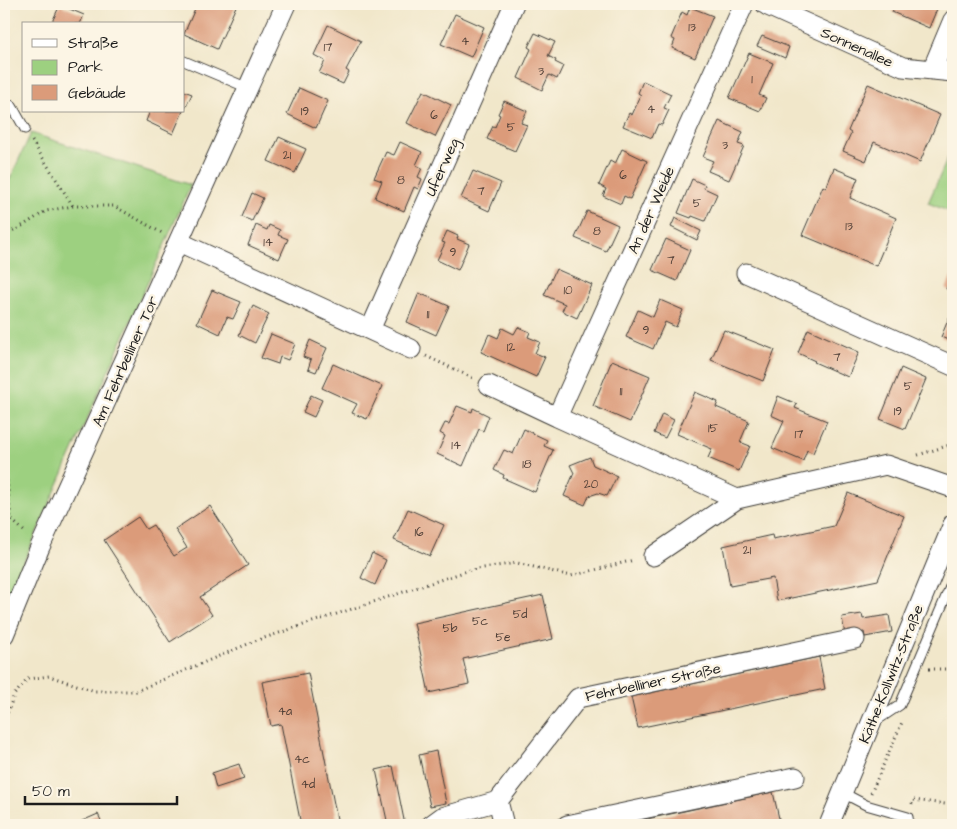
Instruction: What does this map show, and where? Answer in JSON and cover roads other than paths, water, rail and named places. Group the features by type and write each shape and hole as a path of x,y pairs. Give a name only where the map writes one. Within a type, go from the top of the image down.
{"street":[{"name":"Am Fehrbelliner Tor","path":"4,635 40,547 286,4"},
{"name":"Uferweg","path":"370,330 514,4"},
{"name":"An der Weide","path":"557,417 744,4"},
{"name":"Sonnenallee","path":"765,4 902,67 953,72"},
{"path":"932,70 953,20"},
{"path":"179,242 411,349"},
{"path":"746,273 953,366"},
{"path":"489,385 737,499"},
{"path":"653,556 737,499 886,465 953,488"},
{"name":"Käthe-Kollwitz-Straße","path":"829,825 953,524"},
{"name":"Fehrbelliner Straße","path":"498,801 578,698 855,639"},
{"path":"567,825 795,777"},
{"path":"431,825 442,817 498,801 504,825"}],"lane":[{"path":"185,61 248,88"},
{"path":"4,101 12,106 25,130"},
{"path":"870,725 900,705 953,580"},
{"path":"843,793 866,805 909,821"}]}
